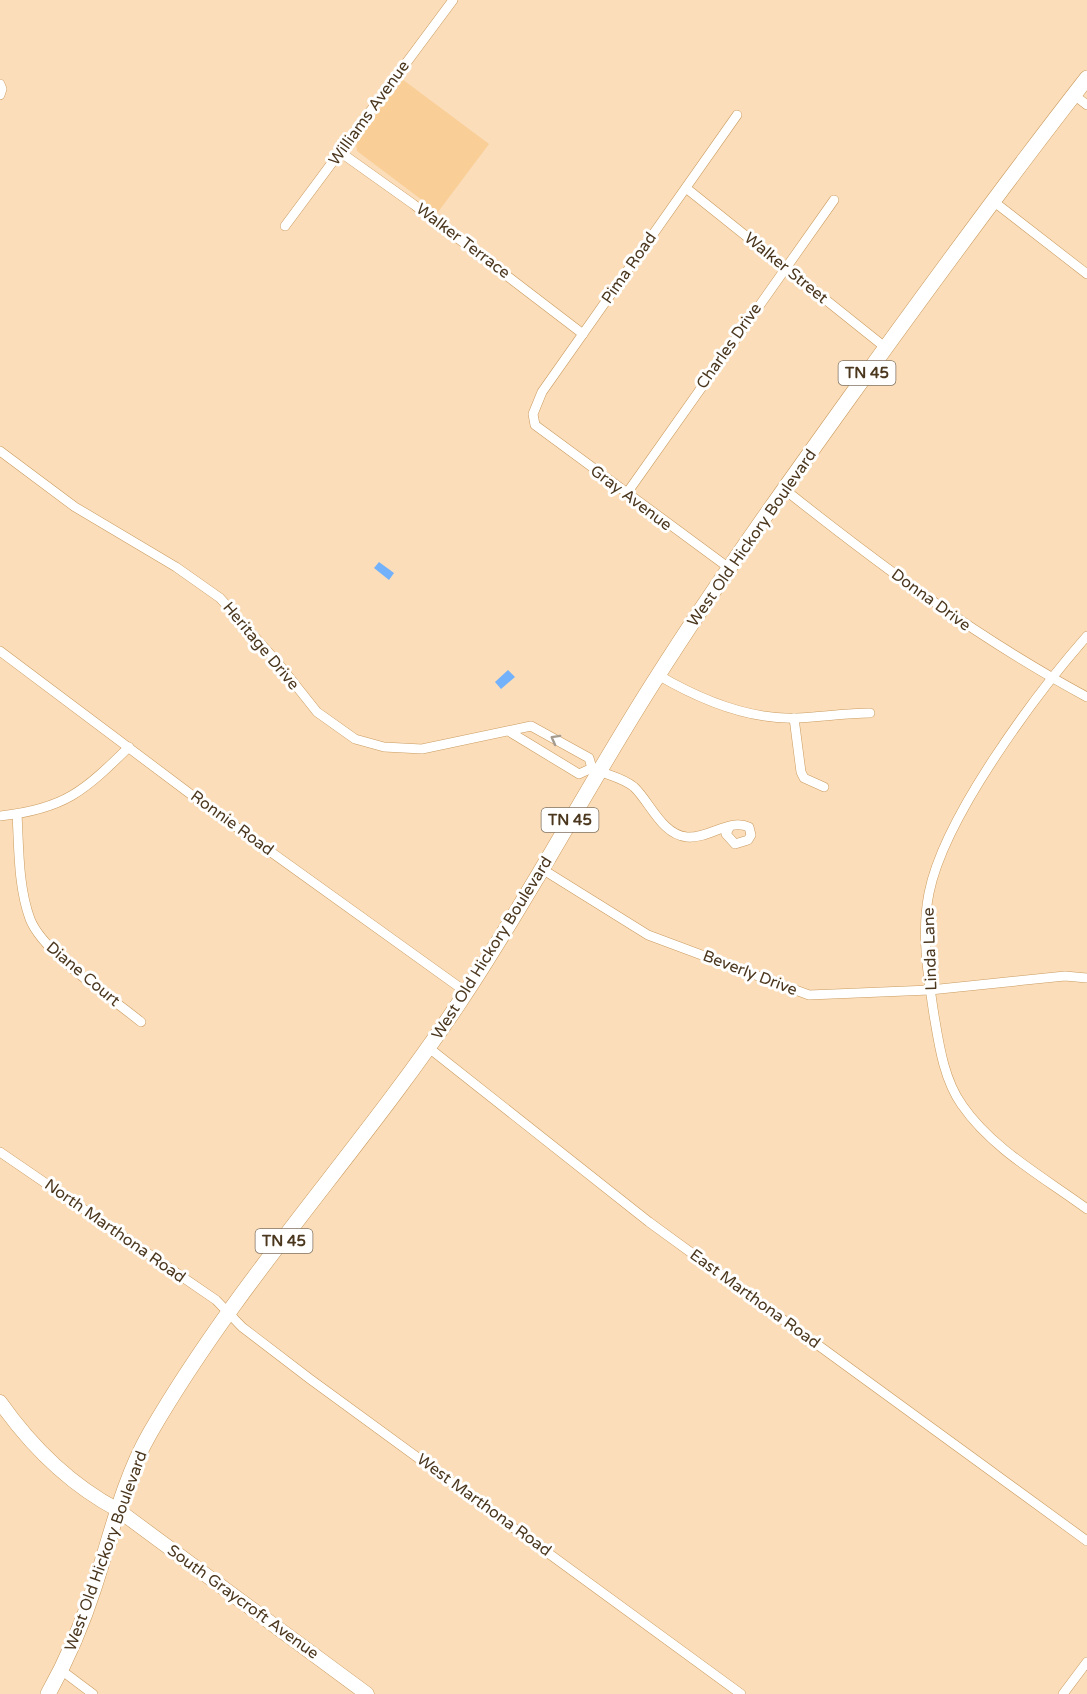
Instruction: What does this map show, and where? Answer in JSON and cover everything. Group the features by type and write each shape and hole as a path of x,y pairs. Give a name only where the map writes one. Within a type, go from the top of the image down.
{"main road":[{"name":"West Old Hickory Boulevard","path":"48,1694 86,1613 118,1510 147,1439 182,1381 229,1313 429,1048 542,869 595,769 729,568 993,201 1087,78"},
{"name":"South Graycroft Avenue","path":"0,1402 36,1446 70,1478 97,1499 118,1510 367,1694"}],"street":[{"name":"Williams Avenue","path":"285,226 453,0"},
{"path":"0,84 2,89 0,95"},
{"path":"1074,94 1087,105"},
{"name":"Pima Road","path":"535,425 533,414 536,403 736,115"},
{"name":"Walker Terrace","path":"340,152 413,204 583,334"},
{"name":"Walker Street","path":"686,188 886,348"},
{"name":"Charles Drive","path":"627,493 785,266 834,200"},
{"path":"993,201 1087,274"},
{"name":"Gray Avenue","path":"535,425 729,568"},
{"name":"Heritage Drive","path":"0,451 75,507 186,573 220,598 278,663 305,699 331,724 346,734 370,744 410,750 435,747 531,726 589,758 595,769"},
{"name":"Donna Drive","path":"784,489 963,624 1087,698"},
{"name":"Linda Lane","path":"1087,636 1052,679 997,756 944,852 931,887 927,911 930,990 945,1067 963,1107 989,1136 1087,1209"},
{"name":"Ronnie Road","path":"0,651 466,992"},
{"path":"658,675 689,693 732,710 795,718 870,713"},
{"path":"795,718 801,772 804,778 824,787"},
{"name":"Heritage Drive","path":"510,732 579,774 595,769 622,779 634,787 673,831 687,837 716,832 730,825"},
{"path":"0,816 64,802 85,789 129,747"},
{"name":"Diane Court","path":"17,814 22,888 30,919 39,936 56,954 141,1022"},
{"name":"Beverly Drive","path":"542,869 648,935 809,995 930,990 1065,976 1087,978"},
{"name":"East Marthona Road","path":"429,1048 649,1222 1087,1541"},
{"name":"North Marthona Road","path":"0,1152 216,1300 229,1313"},
{"name":"West Marthona Road","path":"229,1313 242,1327 310,1379 741,1694"},
{"path":"1063,1694 1087,1662"},
{"path":"61,1670 93,1694"}],"shaded area":[{"path":"402,79 489,144 438,212 357,151 356,142"}],"water":[{"path":"379,562 394,573 389,580 374,568"},
{"path":"508,670 515,677 501,689 495,682"}]}
